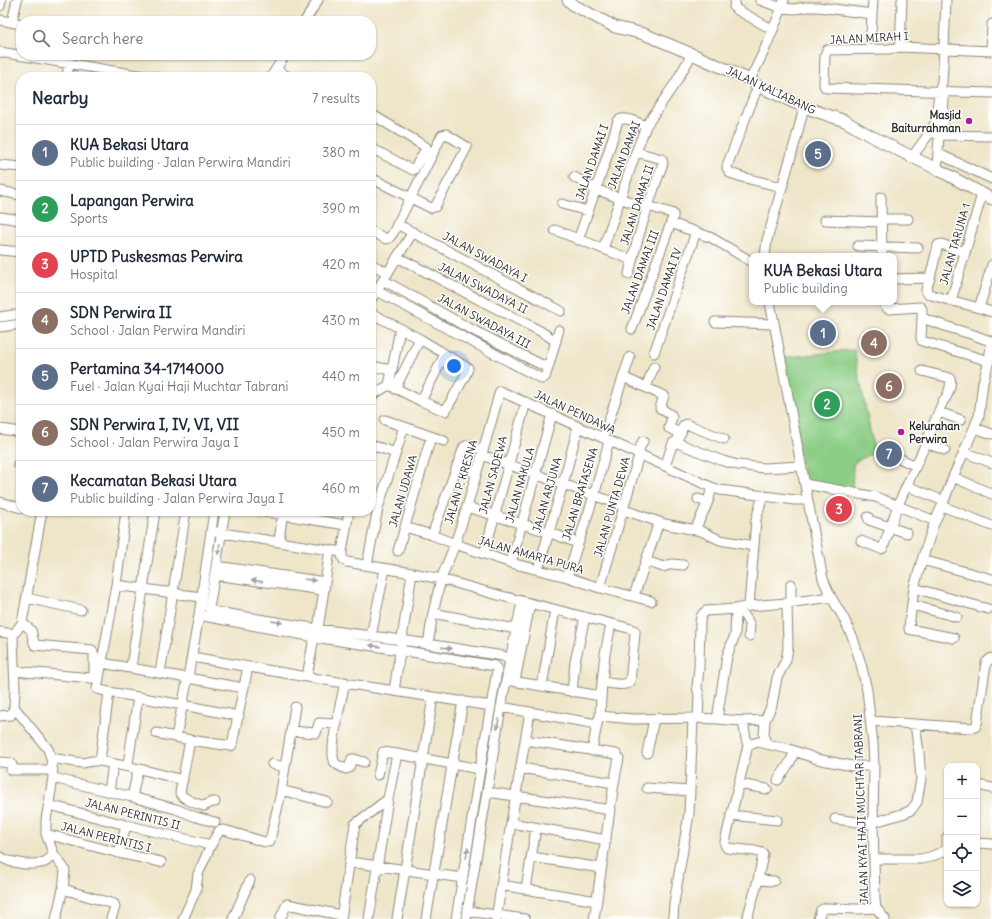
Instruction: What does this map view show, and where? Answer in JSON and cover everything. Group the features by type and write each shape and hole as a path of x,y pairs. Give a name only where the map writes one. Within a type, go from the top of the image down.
{"main road":[{"name":"JALAN KALIABANG","path":"568,0 575,6 615,27 644,34 692,54 804,107 845,121 987,196"}],"street":[{"path":"0,6 1,0"},
{"path":"17,0 17,16"},
{"path":"308,16 318,0"},
{"path":"735,0 734,7 736,9 772,30"},
{"path":"760,0 783,4 795,9 818,7 872,14"},
{"path":"871,34 873,0"},
{"path":"900,47 902,0"},
{"path":"937,169 938,154 935,133 942,91 946,0"},
{"path":"782,186 745,178 730,173 727,168 764,52 783,4"},
{"path":"0,20 16,23"},
{"path":"992,24 992,51"},
{"name":"JALAN MIRAH I","path":"942,91 827,88 824,84 825,55 827,50 889,49 900,47 992,51"},
{"path":"0,52 16,54"},
{"name":"JALAN DAMAI","path":"603,250 646,126 676,82 692,54"},
{"path":"64,60 69,63 116,72"},
{"path":"274,72 282,60"},
{"path":"68,72 69,63"},
{"path":"942,91 992,93"},
{"path":"766,253 767,240 804,107"},
{"path":"376,117 426,147 412,170 376,151"},
{"name":"JALAN DAMAI I","path":"578,240 619,120 628,119 646,126"},
{"path":"912,157 935,133 992,136"},
{"path":"376,181 410,198 431,208 435,207 466,149 466,146 446,134 442,135 410,198 397,224 388,239 376,234"},
{"name":"JALAN DAMAI II","path":"629,274 647,207 663,163 662,159 636,152"},
{"path":"938,154 992,180"},
{"path":"0,164 16,166"},
{"path":"979,173 992,173"},
{"path":"574,177 595,189 620,199 647,207"},
{"path":"0,192 16,194"},
{"name":"JALAN TARUNA 1","path":"952,302 965,252 987,196"},
{"path":"881,197 882,253"},
{"path":"562,204 588,211"},
{"name":"JALAN DAMAI III","path":"632,329 673,214 647,207"},
{"path":"0,217 16,219"},
{"path":"825,220 882,220 908,218"},
{"name":"JALAN DAMAI III","path":"671,223 709,237 749,260"},
{"name":"JALAN SWADAYA I","path":"397,224 561,311"},
{"path":"555,230 603,250 632,260"},
{"path":"380,286 412,232"},
{"name":"JALAN DAMAI IV","path":"654,353 696,232"},
{"path":"965,252 939,244 926,292 952,302 992,312"},
{"path":"858,246 918,248"},
{"path":"0,250 16,252"},
{"name":"JALAN SWADAYA II","path":"397,257 540,331 556,341"},
{"path":"979,308 992,265"},
{"path":"376,276 380,286"},
{"path":"897,279 930,278"},
{"path":"376,284 380,286"},
{"name":"JALAN SWADAYA III","path":"380,286 465,326 548,368 559,330"},
{"name":"JALAN KYAI HAJI MUCHTAR TABRANI","path":"771,305 823,579 853,638 867,690 874,766 873,822 875,900 876,908 885,919"},
{"path":"885,305 889,309 922,309 922,341 989,362"},
{"path":"0,317 16,315"},
{"path":"376,317 420,339 468,368 468,371 446,411 392,387"},
{"path":"922,318 990,341 991,345 989,362 983,382 980,410 975,428 935,521 922,560 914,588 909,627 909,629 954,638"},
{"path":"715,322 774,324"},
{"path":"0,327 16,325"},
{"path":"392,387 392,370 400,328"},
{"path":"376,394 392,387 420,339"},
{"path":"421,401 445,354"},
{"name":"JALAN BRATASENA","path":"567,578 594,496 606,440 630,357"},
{"path":"376,367 392,370"},
{"path":"646,387 654,367"},
{"path":"861,541 882,549 898,505 926,444 943,401 946,399 951,380 922,371"},
{"path":"623,377 664,396 660,408 672,417 669,428 681,433"},
{"name":"JALAN PENDAWA","path":"500,391 720,490 795,500 808,500"},
{"name":"JALAN P. KRESNA","path":"428,644 433,613 442,579 455,544 500,391"},
{"name":"JALAN SADEWA","path":"484,554 526,402"},
{"path":"939,412 961,420"},
{"name":"JALAN NAKULA","path":"510,563 552,414"},
{"path":"385,420 444,441"},
{"path":"665,466 673,443 676,443 684,425 686,424 724,439"},
{"path":"376,505 396,453 404,427"},
{"name":"JALAN ARJUNA","path":"538,570 578,427"},
{"path":"975,428 992,434"},
{"path":"0,429 16,431"},
{"name":"JALAN UDAWA","path":"398,551 431,437"},
{"name":"JALAN PUNTA DEWA","path":"600,588 643,441"},
{"path":"676,443 738,465 764,468 801,466"},
{"path":"926,444 945,450"},
{"path":"432,535 457,465 464,447 466,446 509,465 563,484 659,522 701,531 720,540 754,546"},
{"path":"376,447 396,453"},
{"path":"964,452 992,463"},
{"path":"901,459 916,466"},
{"path":"457,465 476,473"},
{"path":"953,477 992,494"},
{"path":"805,484 876,497 935,521"},
{"path":"907,486 992,526"},
{"path":"695,530 712,487"},
{"path":"717,719 727,656 735,635 742,607 754,546 756,520 762,495"},
{"path":"698,499 707,502"},
{"path":"0,502 16,504"},
{"path":"466,507 522,523 578,543"},
{"path":"0,716 10,715 14,707 14,634 22,623 41,516"},
{"path":"125,516 116,585 97,689 239,716"},
{"path":"131,668 154,516"},
{"path":"160,673 185,516"},
{"path":"176,737 192,657 213,516"},
{"path":"224,516 209,609 211,611 400,650 495,666 497,668 498,671 456,919"},
{"path":"279,541 283,516"},
{"path":"299,516 346,525"},
{"path":"348,516 342,552 342,557 347,562 442,579 526,603 632,629 635,631 635,634 630,682 623,685 602,682"},
{"path":"368,565 374,516"},
{"path":"868,517 869,520 907,533"},
{"path":"634,596 659,522"},
{"name":"JALAN AMARTA PURA","path":"406,527 510,563 651,601"},
{"path":"211,531 342,552"},
{"path":"307,677 330,550"},
{"path":"922,560 992,579"},
{"path":"646,561 663,567 672,564 683,565"},
{"path":"216,566 324,586"},
{"path":"371,636 386,569"},
{"path":"394,691 412,573"},
{"path":"215,575 324,586"},
{"path":"766,743 764,736 765,720 772,705 777,678 786,660 788,648 789,603 792,584"},
{"path":"116,585 201,598"},
{"path":"914,588 988,609"},
{"path":"673,919 674,903 688,814 695,718 699,695 697,687 700,622 702,615 706,611 789,603 831,597"},
{"path":"27,598 80,610"},
{"path":"525,919 466,915 506,680 516,629 526,603"},
{"path":"515,681 526,603"},
{"path":"912,605 957,616"},
{"path":"742,607 750,624 749,636"},
{"path":"542,686 555,610"},
{"path":"433,613 516,629"},
{"path":"199,615 316,633 371,636 402,640 503,656 510,660"},
{"path":"572,692 575,662 585,617"},
{"path":"15,671 91,678 94,676 94,654 92,650 35,645 31,630 22,623"},
{"path":"592,751 599,720 605,654 611,624"},
{"path":"0,632 14,634"},
{"path":"192,657 491,706"},
{"path":"871,721 971,728 975,727 986,663 992,658"},
{"path":"102,662 244,688"},
{"path":"156,733 231,746 239,716 248,667"},
{"path":"506,680 601,696"},
{"path":"345,682 334,745 334,762 348,769 352,759 364,762"},
{"path":"100,761 109,692"},
{"path":"125,766 128,764 138,697"},
{"path":"397,919 433,697"},
{"path":"426,919 463,701"},
{"path":"14,707 48,749 51,758 53,774 46,834 54,855 65,871 63,889 56,919"},
{"path":"501,707 599,720 695,718 742,721 765,720"},
{"path":"183,919 196,890 198,874 219,831 224,830 269,842 281,790 295,708"},
{"path":"496,917 530,712"},
{"path":"647,753 654,719"},
{"path":"742,721 748,745 725,845 727,848 762,853 763,857 758,880 747,919"},
{"path":"291,731 316,733 319,723 337,724"},
{"path":"835,819 873,822 878,821 905,813 917,802 921,779 916,724"},
{"path":"190,740 180,793 182,796 204,806 214,802"},
{"path":"525,740 616,754 619,758 594,919"},
{"path":"748,745 758,742 766,743 795,751 816,759 852,766 874,766"},
{"path":"778,780 790,762 795,751"},
{"path":"378,775 383,752 452,765 480,773 489,778"},
{"path":"369,919 388,799 397,754"},
{"path":"51,758 82,763 100,761 183,780"},
{"path":"0,762 11,763 11,770 53,774 109,792 176,808 196,817 215,822"},
{"path":"109,792 113,764"},
{"path":"272,764 285,767"},
{"path":"520,768 614,783"},
{"path":"132,797 137,771 139,769"},
{"path":"739,784 767,789"},
{"path":"982,786 992,788"},
{"path":"647,788 690,791"},
{"path":"281,790 327,802"},
{"path":"487,792 611,810"},
{"path":"280,919 287,904 341,917 355,824 388,799"},
{"name":"JALAN PERINTIS II","path":"49,804 126,825 211,845"},
{"path":"731,815 777,820"},
{"path":"511,823 606,840"},
{"path":"119,853 126,825"},
{"path":"526,889 536,828"},
{"name":"JALAN PERINTIS I","path":"46,834 161,862"},
{"path":"980,844 992,844"},
{"path":"874,859 921,859 944,851"},
{"path":"0,857 24,864 36,864 45,862 54,855"},
{"path":"532,857 602,868"},
{"path":"350,862 463,878"},
{"path":"232,919 250,880"},
{"path":"758,880 774,881"},
{"path":"501,885 597,901"},
{"path":"63,889 113,903 115,905 111,919"},
{"path":"818,919 821,910 826,908 876,908"}],"green space":[{"path":"854,350 874,451 872,454 856,461 853,465 852,493 805,484 781,358"}],"place":[{"name":"Masjid Baiturrahman","path":"969,121"},
{"name":"Pertamina 34-1714000","path":"818,154"},
{"name":"KUA Bekasi Utara","path":"823,333"},
{"name":"SDN Perwira II","path":"874,343"},
{"name":"SDN Perwira I, IV, VI, VII","path":"889,386"},
{"name":"Lapangan Perwira","path":"827,404"},
{"name":"Kelurahan Perwira","path":"901,432"},
{"name":"Kecamatan Bekasi Utara","path":"889,454"},
{"name":"UPTD Puskesmas Perwira","path":"839,509"}]}
